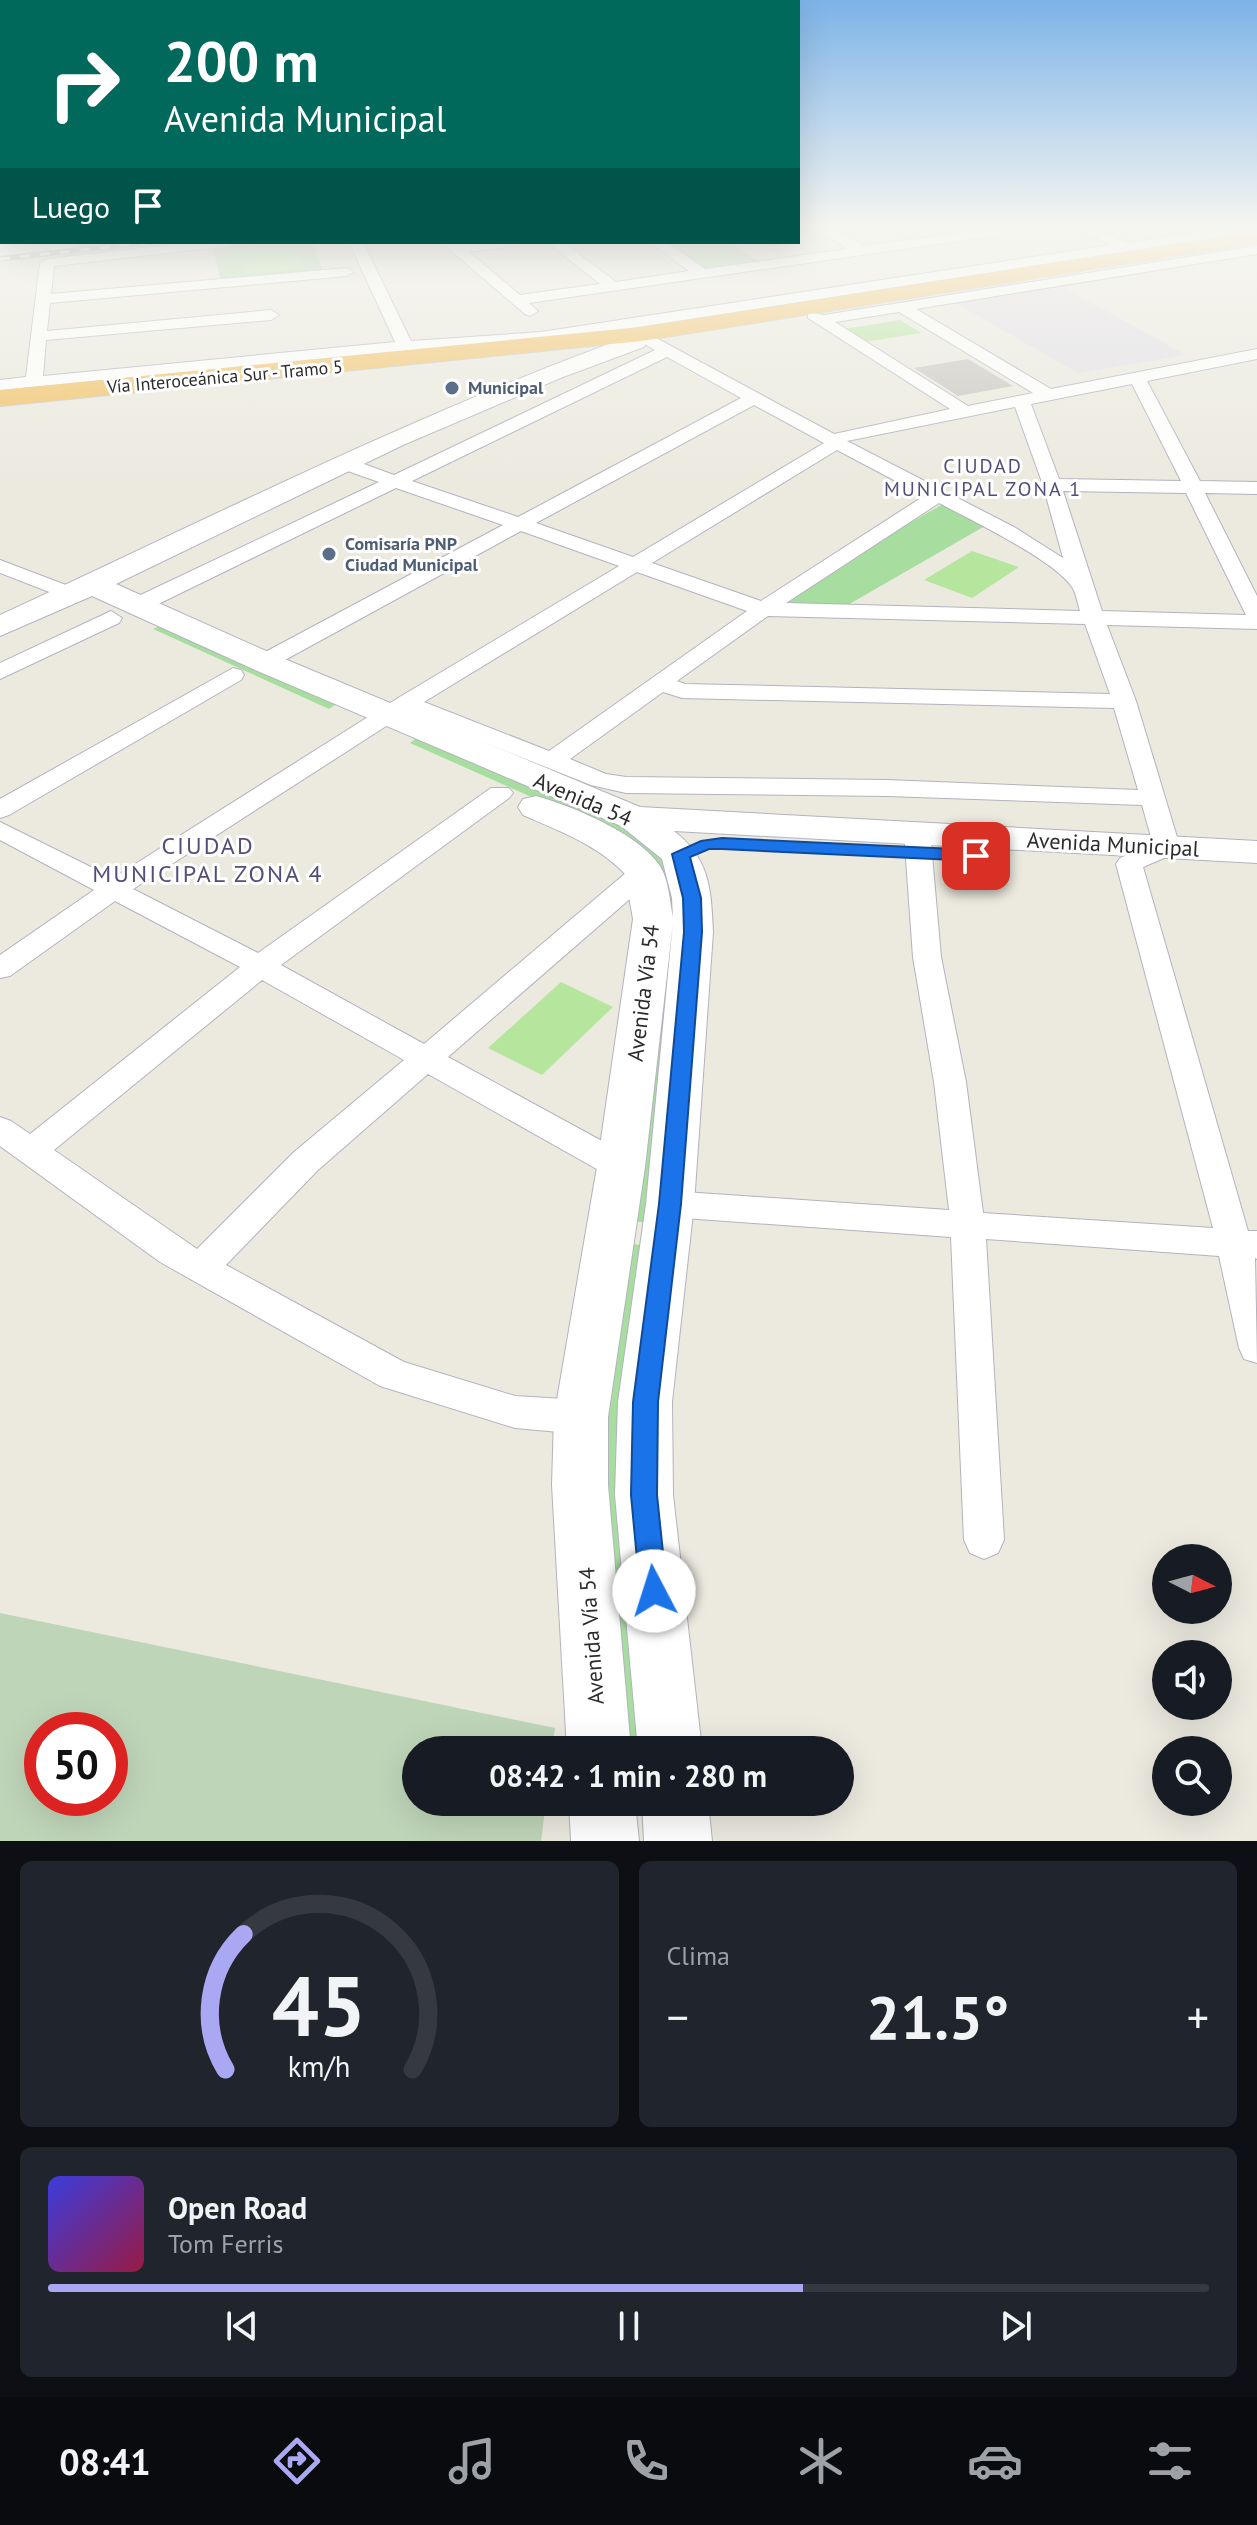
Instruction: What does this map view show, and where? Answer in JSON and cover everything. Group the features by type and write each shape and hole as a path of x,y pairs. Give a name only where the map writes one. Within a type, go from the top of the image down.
{"highway":[{"name":"Vía Interoceánica Sur - Tramo 5","path":"0,398 274,324 561,338 830,311"}],"main road":[{"path":"0,627 104,600 346,464 510,388 636,342 633,329"},
{"path":"104,600 249,669 385,716 500,793 662,863 692,898 693,932 670,1204 645,1402 644,1495 669,1736"},
{"name":"Avenida 54","path":"385,716 634,818 662,863"},
{"name":"Avenida Municipal","path":"634,818 1129,864 1257,872"},
{"name":"Avenida Municipal","path":"662,863 707,844 722,843 918,842 1257,852"},
{"name":"Avenida Vía 54","path":"598,1736 580,1485 581,1417 621,1167 662,863"},
{"path":"603,1816 605,1841"},
{"path":"676,1816 678,1841"}],"street":[{"path":"34,381 42,311"},
{"path":"245,311 274,324"},
{"path":"0,385 34,381 274,324 292,311"},
{"path":"388,311 405,346"},
{"path":"530,311 561,338"},
{"path":"633,329 729,311"},
{"path":"812,314 846,311"},
{"path":"908,311 1047,394"},
{"path":"812,314 965,411"},
{"path":"39,336 274,324 405,346 561,338"},
{"path":"633,329 666,351 1035,548 1081,584"},
{"path":"0,672 104,600 395,480 666,351"},
{"path":"0,969 115,889 385,716 640,564 837,443 841,436 1047,394 1255,358"},
{"path":"346,464 763,609 1257,619 1137,378"},
{"path":"0,810 249,669 755,397"},
{"path":"1021,399 1052,485 1081,584 1124,701 1167,847 1129,864 1194,1084 1246,1244 1257,1348"},
{"path":"1052,485 1257,488"},
{"path":"553,760 763,609 937,496"},
{"path":"0,566 104,600"},
{"path":"661,683 682,691 1124,701"},
{"path":"385,716 553,760 600,780 626,785 887,788 1152,798"},
{"path":"31,1151 260,966 500,793"},
{"path":"0,830 260,966 621,1167"},
{"path":"918,842 927,957 950,1082 968,1227 984,1540"},
{"path":"202,1267 306,1161 662,863"},
{"path":"0,1129 172,1252 393,1375 515,1412 581,1417"},
{"path":"670,1204 1246,1244"}],"shaded area":[{"path":"969,311 1106,311 1186,355 1078,373"}],"green space":[{"path":"900,320 921,333 865,342 844,329"},
{"path":"943,504 985,526 846,606 795,606 789,601 887,536"},
{"path":"972,551 1019,567 972,598 924,580"},
{"path":"164,624 339,702 329,709 153,629"},
{"path":"418,737 626,827 667,862 680,897 652,1223 630,1221 665,932 617,835 410,743"},
{"path":"561,982 613,1007 542,1075 488,1048"},
{"path":"624,1243 649,1246 650,1736 622,1736 598,1486"},
{"path":"0,1613 555,1728 554,1736 402,1736 402,1816 544,1816 541,1841 0,1841"}],"building":[{"path":"968,359 1013,386 958,396 914,368"}],"place":[{"name":"Municipal","path":"452,388"},
{"name":"Comisaría PNP Ciudad Municipal","path":"329,554"}],"district":[{"name":"CIUDAD MUNICIPAL ZONA 1","path":"983,478"},
{"name":"CIUDAD MUNICIPAL ZONA 4","path":"208,860"}],"route":[{"path":"654,1591 644,1495 645,1402 670,1204 693,932 692,898 680,854 707,844 722,843 976,856"}]}
